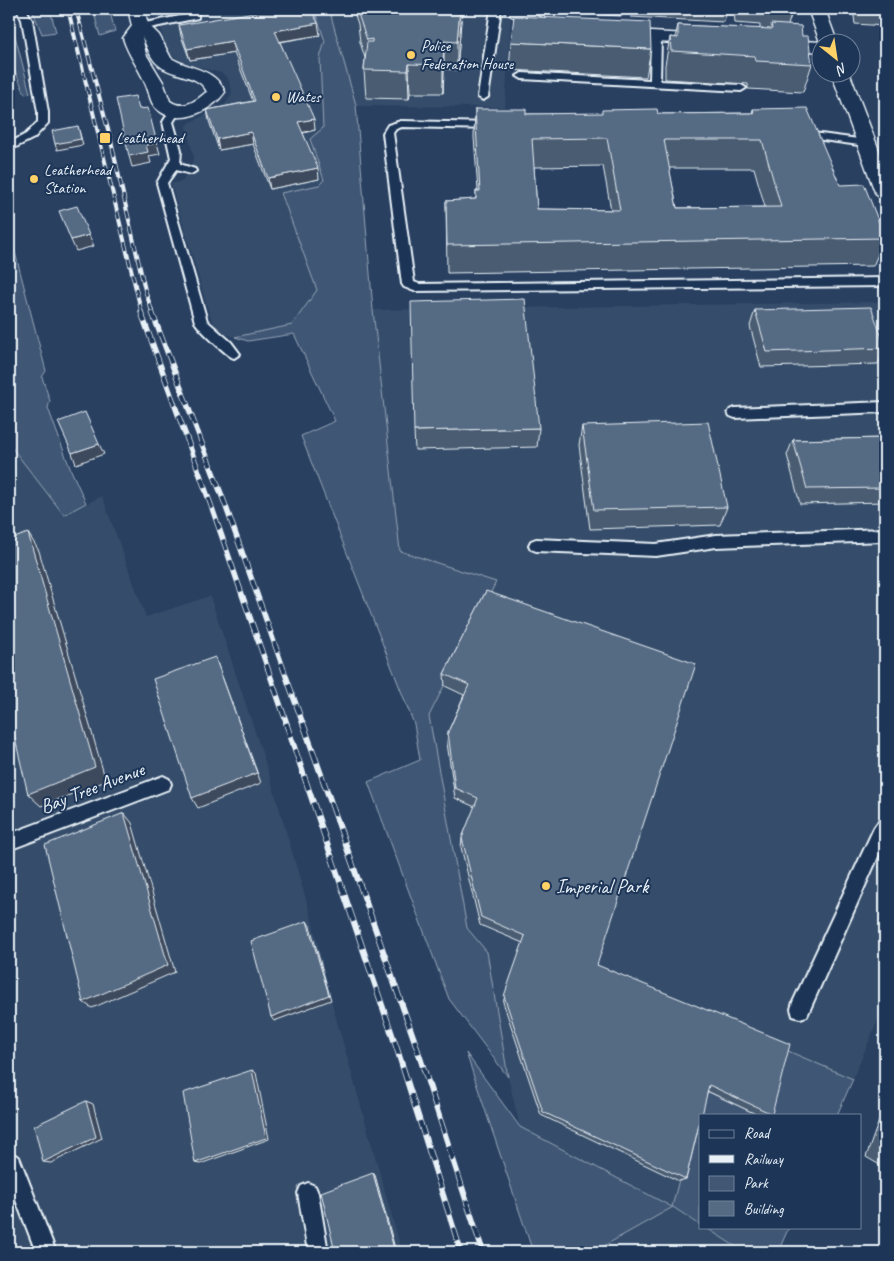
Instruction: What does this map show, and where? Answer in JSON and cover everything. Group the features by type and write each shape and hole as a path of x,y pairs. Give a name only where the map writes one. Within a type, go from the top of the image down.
{"street":[{"path":"511,9 555,29 576,32"},
{"path":"817,9 825,32"},
{"path":"138,18 150,35 157,52 166,62 180,70 208,79 214,85 216,92 212,98 203,105 190,110 175,111 166,108 160,101 156,86 137,54 132,38 138,18"},
{"path":"594,33 724,41"},
{"path":"753,43 812,46"},
{"path":"844,82 885,192"}],"lane":[{"path":"12,146 30,136 43,124 43,112 27,20 22,9"},
{"path":"483,97 496,9"},
{"path":"138,18 186,19 194,16"},
{"path":"655,83 656,37"},
{"path":"522,76 742,88"},
{"path":"175,111 168,122 176,158 173,165 164,175 162,183 201,322 207,331 230,346 234,354"},
{"path":"500,126 401,124 392,127 388,133 408,284 418,288 885,282"},
{"path":"783,133 866,142"},
{"path":"173,165 191,171"},
{"path":"735,413 885,407"},
{"path":"536,545 656,550 716,541 885,535"},
{"name":"Bay Tree Avenue","path":"9,842 163,784"},
{"path":"800,1010 885,827"},
{"path":"9,1162 12,1164 46,1252"},
{"path":"308,1193 318,1252"}],"shaded area":[{"path":"157,9 515,9 511,15 505,107 356,106 373,310 248,341 225,334 216,327 210,316 171,184 183,181 194,158 186,126 223,106 230,98 232,91 228,78 221,73 184,63 169,53 165,47"},
{"path":"885,302 885,1004 837,1114 699,1114 699,1228 789,1228 778,1252 593,1252 672,1207 520,1127 508,1077 487,952 467,928 400,552 373,310"},
{"path":"9,444 64,515 102,496 146,617 210,596 270,777 312,920 331,1000 402,1252 9,1252"}],"green space":[{"path":"32,9 50,9 56,32 42,34"},
{"path":"93,9 109,9 115,31 100,36"},
{"path":"314,9 329,9 356,105 373,310 400,551 496,582 429,716 467,928 487,952 508,1077 449,999 368,782 420,760 414,724 301,436 335,421 294,334 248,341 235,337 292,325 317,290 281,193 319,185 324,180 310,139 323,128 320,58 325,41"},
{"path":"9,13 30,93 25,94 9,57"},
{"path":"9,216 12,226 9,229"},
{"path":"9,229 46,371 42,377 50,401 48,408 70,468 86,503 64,515 9,444"},
{"path":"781,1048 853,1079 837,1114 764,1114"},
{"path":"466,1053 520,1127 672,1207 702,1089 756,1114 699,1114 699,1224 673,1207 593,1252 533,1252"},
{"path":"707,1228 789,1228 778,1252 744,1252"}],"building":[{"name":"Wates","path":"273,9 311,9 318,23 275,31 314,119 298,122 318,168 268,178 251,132 217,139 207,110 255,101 232,41 187,49 179,25"},
{"name":"Police Federation House","path":"361,9 460,9 457,42 444,41 443,65 409,64 408,71 364,70 367,42 372,42 372,39 367,40 358,14 365,13"},
{"path":"858,9 885,9 885,15 859,13"},
{"path":"514,16 650,22 651,49 511,42"},
{"path":"771,24 801,26 802,36 808,36 812,64 756,61 755,56 671,51 670,37 678,38 678,25 772,29"},
{"path":"135,96 139,109 148,108 157,143 146,145 148,152 129,156 116,99"},
{"path":"807,108 840,185 864,184 885,238 447,245 446,201 476,199 476,191 480,191 475,109 526,109 526,114 602,113 602,110 657,109 658,114 754,113 753,109","holes":["607,138 620,210 537,209 532,139","664,140 762,140 781,207 677,208"]},
{"path":"78,126 81,139 55,144 52,131"},
{"path":"77,206 89,235 71,240 59,211"},
{"path":"525,299 539,428 414,431 411,302"},
{"path":"871,307 885,348 767,352 755,310"},
{"path":"85,412 99,444 72,453 58,422"},
{"path":"708,422 727,507 594,510 582,426"},
{"path":"885,438 885,488 807,489 793,440"},
{"path":"28,533 95,767 28,794 9,713 9,540"},
{"name":"Imperial Park","path":"486,591 696,664 597,965 790,1044 772,1114 709,1085 702,1114 699,1114 699,1124 686,1179 543,1112 504,996 525,936 481,917 462,838 478,798 455,788 448,732 469,685 444,674"},
{"path":"215,657 257,773 192,798 153,679"},
{"path":"124,813 168,965 83,1002 45,845"},
{"path":"307,921 329,995 271,1017 251,941"},
{"path":"252,1070 266,1138 195,1163 183,1093"},
{"path":"86,1101 96,1137 43,1162 34,1126"},
{"path":"885,1136 885,1159 879,1155"},
{"path":"373,1173 395,1252 335,1252 321,1192"}],"railway":[{"path":"68,9 142,314"},
{"path":"76,9 110,137 145,290 153,314"},
{"path":"141,312 287,724"},
{"path":"152,312 225,504 303,724"},
{"path":"286,723 397,1049 461,1252"},
{"path":"303,723 415,1042 483,1252"}],"place":[{"name":"Police Federation House","path":"411,55"},
{"name":"Wates","path":"276,97"},
{"name":"Leatherhead","path":"105,138"},
{"name":"Leatherhead Station","path":"34,179"},
{"name":"Imperial Park","path":"546,886"}]}
